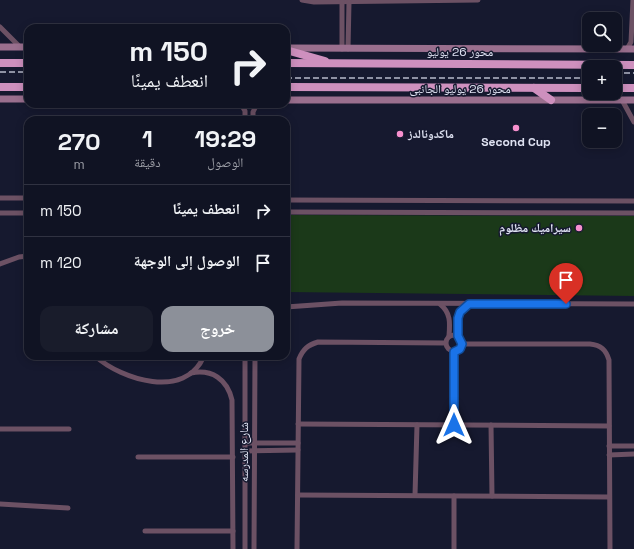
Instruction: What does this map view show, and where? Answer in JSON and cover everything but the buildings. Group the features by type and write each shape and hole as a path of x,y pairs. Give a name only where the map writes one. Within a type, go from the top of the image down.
{"highway":[{"path":"290,50 335,64"},
{"path":"0,63 24,63"},
{"name":"محور 26 يوليو","path":"290,64 634,65"},
{"path":"0,87 24,87"},
{"path":"290,87 582,88"},
{"path":"533,88 551,100"},
{"path":"622,88 634,88"}],"main road":[{"path":"0,47 24,48"},
{"path":"290,49 630,49"},
{"path":"0,99 24,99"},
{"name":"محور 26 يوليو الجانبى","path":"290,100 582,100"},
{"name":"محور 26 يوليو الجانبى","path":"622,100 634,100"}],"street":[{"path":"302,0 314,2 478,0"},
{"path":"630,49 633,0"},
{"path":"342,2 345,49"},
{"path":"345,49 349,2"},
{"path":"0,26 20,47"},
{"path":"622,100 634,122"},
{"path":"0,198 24,198"},
{"path":"290,200 634,201"},
{"path":"0,213 24,212"},
{"path":"290,212 634,213"},
{"path":"0,264 14,258 24,257"},
{"path":"290,307 342,303 634,304"},
{"path":"440,304 444,307 450,317 449,336 445,343"},
{"path":"462,344 458,336 458,318 460,312 469,304"},
{"path":"450,317 458,318"},
{"path":"449,336 458,336"},
{"path":"297,549 299,359 303,351 310,345 318,342 445,343"},
{"path":"445,343 449,350 454,352"},
{"path":"454,352 460,349 462,344"},
{"path":"462,344 597,345 607,354 609,360 610,549"},
{"path":"454,352 454,425"},
{"path":"101,360 113,369 127,376 152,382 167,381 191,373 200,372 218,376 225,383 230,391 232,400 232,549"},
{"path":"191,373 197,368 202,360"},
{"name":"شارع المدرسه","path":"245,360 245,549"},
{"name":"شارع المدرسه","path":"254,549 255,360"},
{"path":"298,424 609,426"},
{"path":"415,496 417,425"},
{"path":"491,425 492,496"},
{"path":"0,429 69,429"},
{"path":"245,443 298,443"},
{"path":"609,446 634,446"},
{"path":"245,451 298,450"},
{"path":"609,454 634,454"},
{"path":"138,457 233,457"},
{"path":"298,495 610,497"},
{"path":"454,496 454,549"},
{"path":"0,504 68,508"},
{"path":"145,531 233,532"}],"green space":[{"path":"290,215 634,216 634,296 290,292"}],"railway":[{"path":"0,72 24,72"},
{"path":"622,73 634,73"},
{"path":"290,78 582,78"}],"place":[{"name":"Second Cup","path":"516,128"},
{"name":"ماكدونالدز","path":"400,134"},
{"name":"سيراميك مظلوم","path":"579,228"}],"route":[{"path":"454,425 454,352 460,349 462,344 462,341 458,336 458,318 464,307 469,304 566,304"}]}
